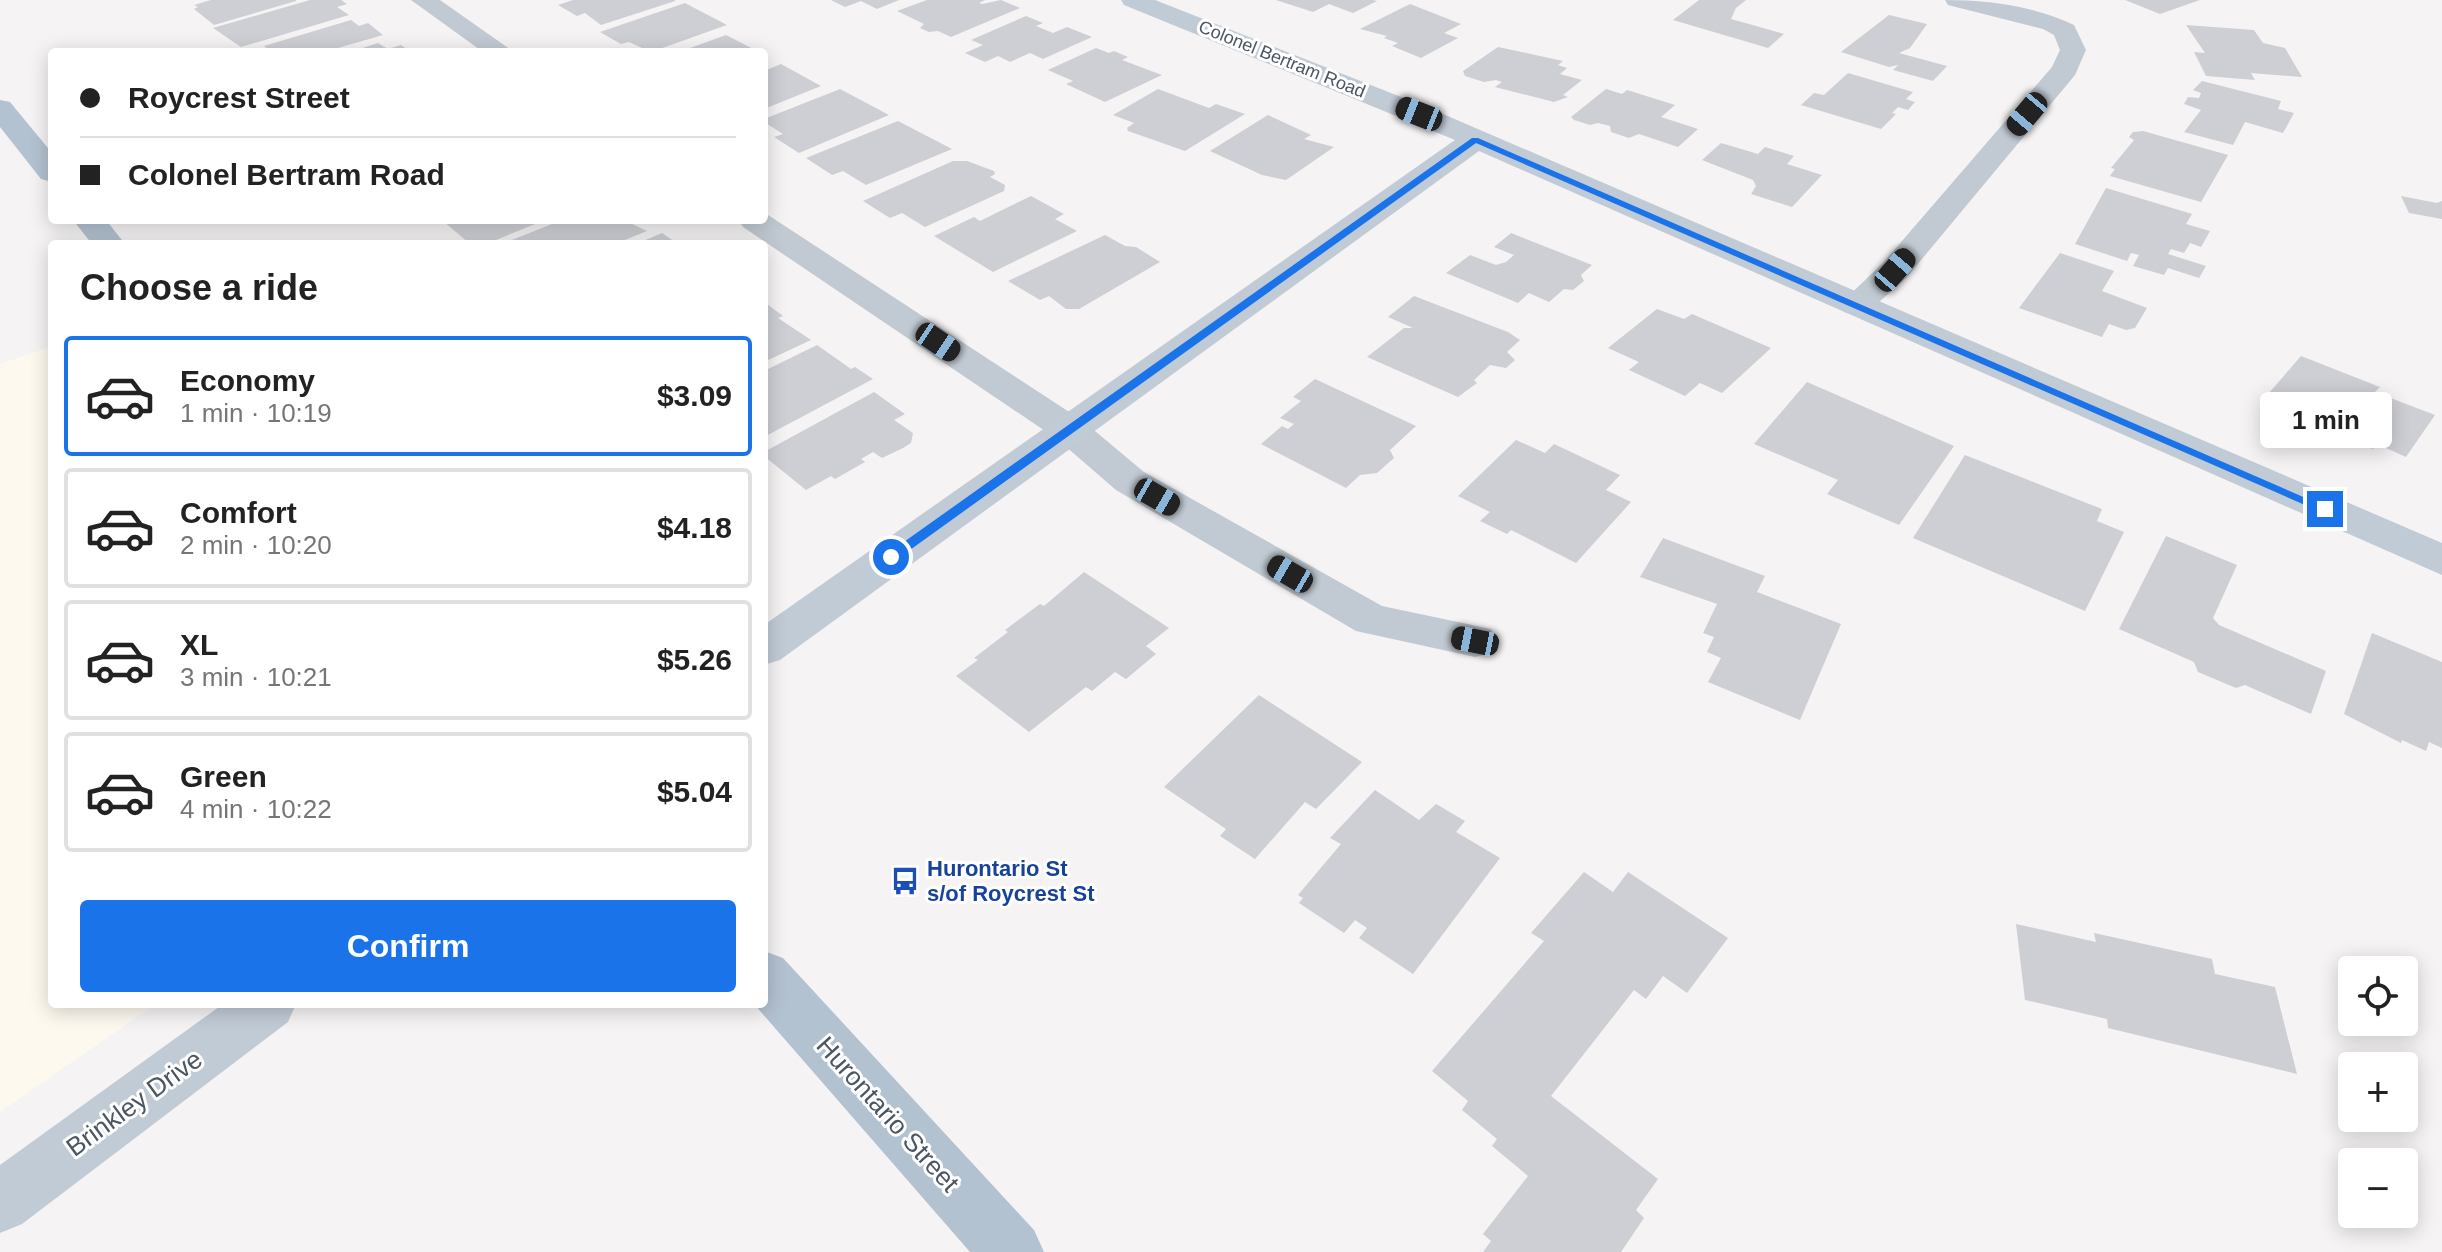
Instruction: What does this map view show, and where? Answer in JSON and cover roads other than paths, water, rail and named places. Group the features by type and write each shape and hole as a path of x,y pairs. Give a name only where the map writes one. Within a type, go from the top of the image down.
{"main road":[{"path":"0,108 48,168"},
{"path":"92,224 106,240"},
{"name":"Hurontario Street","path":"768,980 1012,1252"}],"street":[{"path":"423,0 495,48"},
{"name":"Colonel Bertram Road","path":"1133,0 1475,140 2442,560"},
{"path":"1856,305 1895,270 1925,235 2065,69 2073,50 2065,30 2052,24 1957,0"},
{"path":"768,645 1475,140"},
{"path":"760,224 1070,430 1130,481 1371,620 1475,641"},
{"name":"Brinkley Drive","path":"0,1202 263,1008"}],"place":[{"name":"Hurontario St s/of Roycrest St","path":"905,881"}]}
